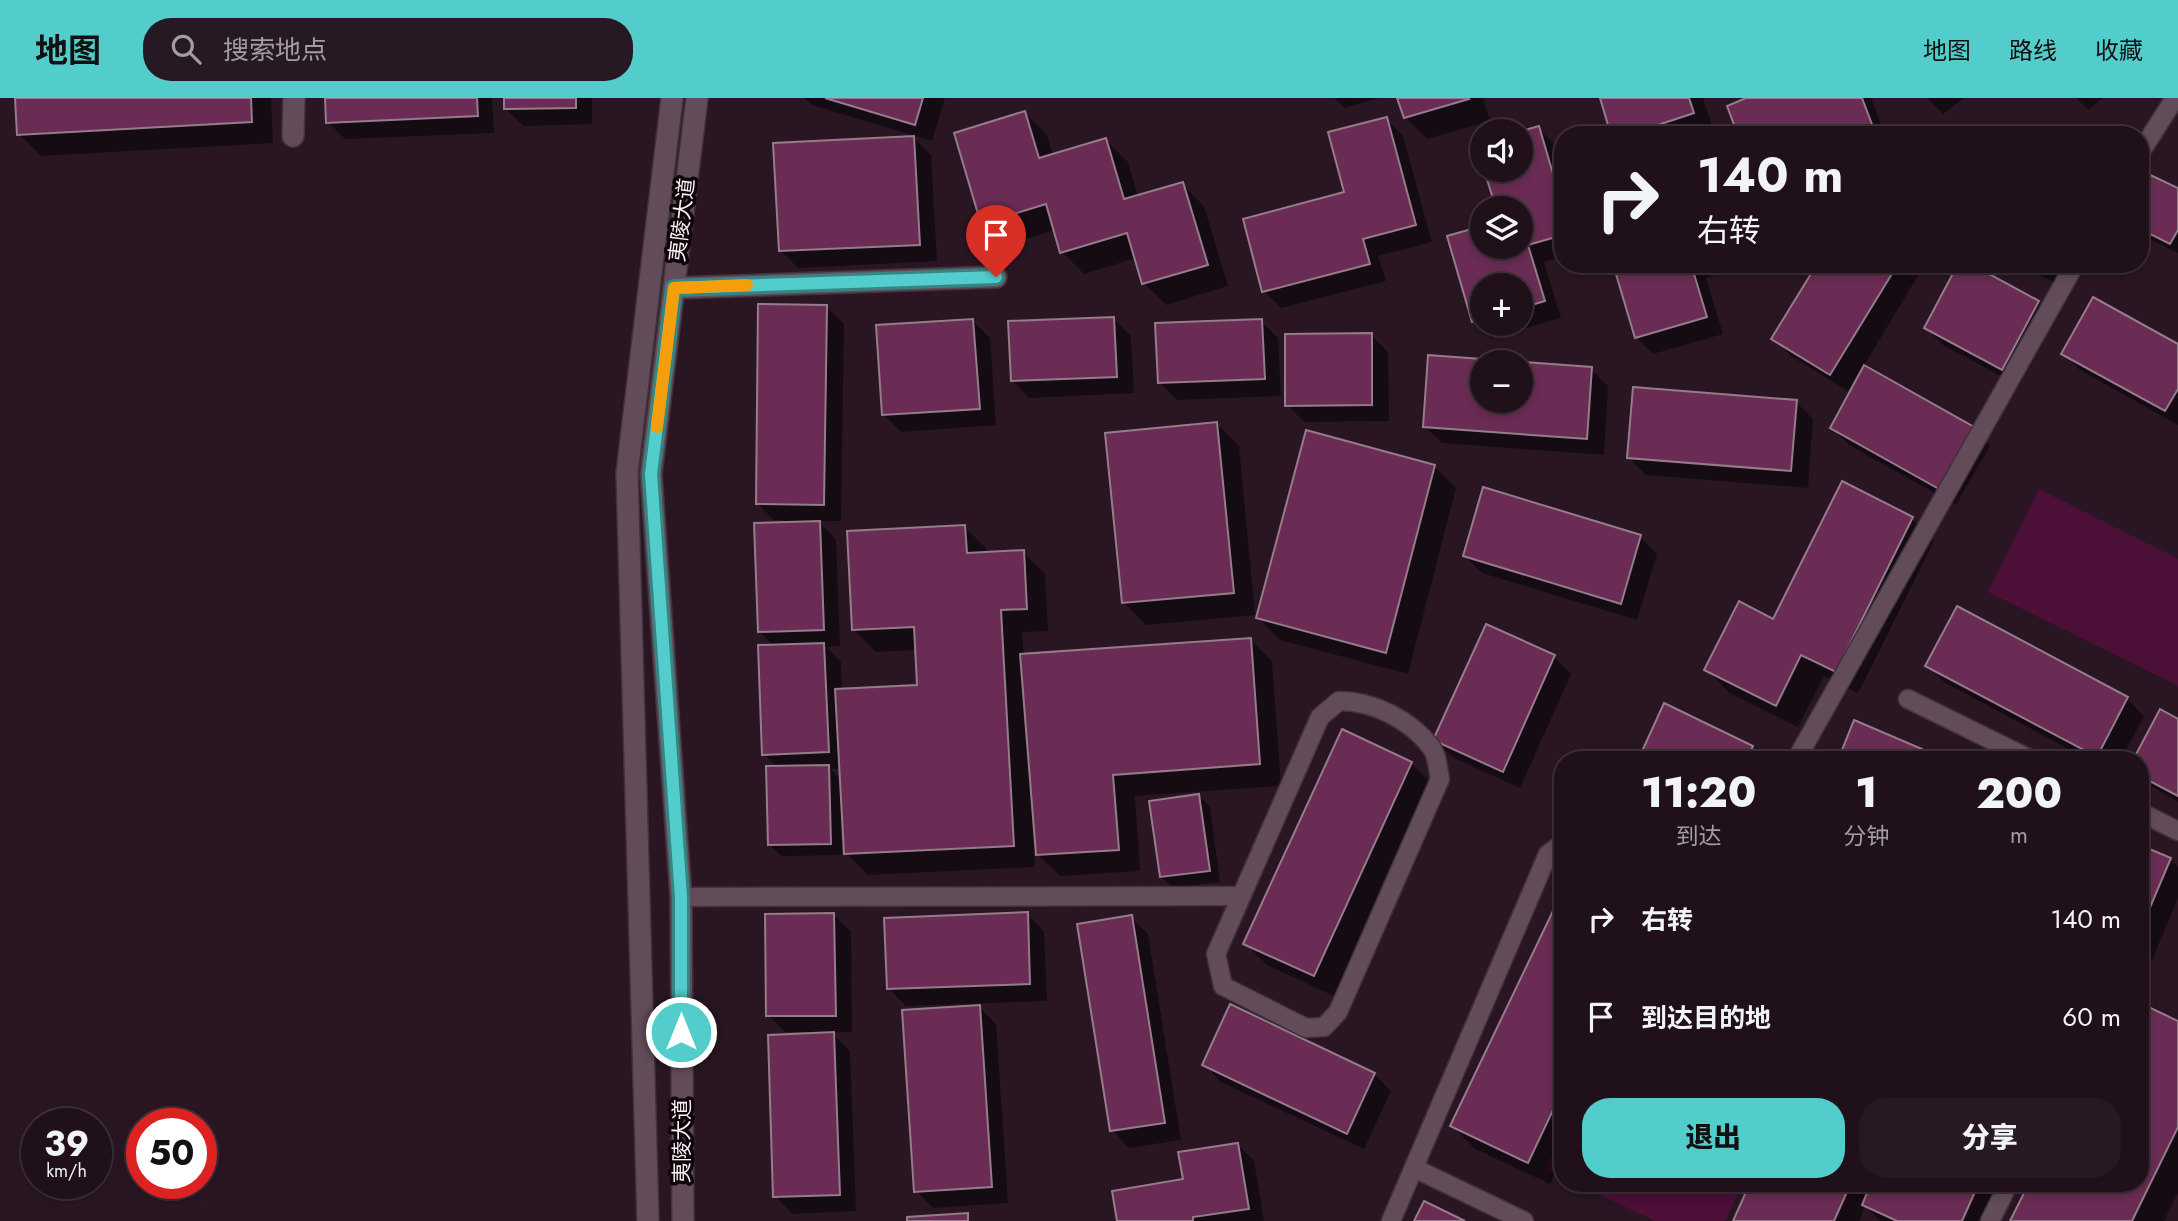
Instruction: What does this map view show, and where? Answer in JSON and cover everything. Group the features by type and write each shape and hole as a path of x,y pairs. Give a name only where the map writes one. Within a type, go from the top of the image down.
{"main road":[{"path":"293,136 294,98"},
{"name":"夷陵大道","path":"648,1221 627,473 672,98"},
{"name":"夷陵大道","path":"682,1221 681,897 651,474 697,98"},
{"path":"674,288 996,277"}],"lane":[{"path":"2149,139 2175,98"},
{"path":"1801,751 2070,273"},
{"path":"1908,699 2014,751"},
{"path":"1339,701 1361,701 1402,721 1433,748 1440,779 1338,1012 1324,1027 1306,1028 1223,985 1216,954 1241,896 1320,717 1339,701"},
{"path":"2149,817 2178,831"},
{"path":"1391,1221 1548,854 1554,850"},
{"path":"681,897 1241,896"},
{"path":"1414,1167 1524,1221"},
{"path":"1990,1221 2004,1192"}],"shaded area":[{"path":"2039,489 2178,559 2178,686 1988,592"},
{"path":"1554,1150 1554,1173 1545,1169"},
{"path":"1594,1192 1739,1192 1725,1221 1655,1221"}],"building":[{"path":"15,98 251,98 252,122 17,135"},
{"path":"325,98 477,98 478,116 326,123"},
{"path":"504,98 576,98 576,108 504,109"},
{"path":"825,98 923,98 915,125"},
{"path":"1397,98 1468,98 1469,99 1404,118"},
{"path":"1600,98 1689,98 1694,113 1655,126 1608,126"},
{"path":"1746,98 1862,98 1873,126 1735,126 1727,106"},
{"path":"1025,111 1039,158 1106,138 1124,199 1183,182 1208,265 1142,284 1127,233 1060,253 1046,204 981,224 954,133"},
{"path":"1387,117 1416,225 1363,239 1370,264 1262,292 1243,219 1344,192 1328,132"},
{"path":"1539,126 1554,177 1554,238 1533,244 1533,196 1492,196 1488,182 1533,182 1533,128"},
{"path":"914,136 920,245 779,251 773,143"},
{"path":"2149,174 2178,188 2178,230 2170,244 2149,234"},
{"path":"1470,229 1470,259 1532,259 1545,301 1533,304 1533,273 1470,273 1470,315 1447,236"},
{"path":"1616,273 1694,273 1707,317 1635,338"},
{"path":"1811,273 1892,273 1830,375 1771,339"},
{"path":"1953,273 1988,273 2039,301 2002,370 1924,328"},
{"path":"2093,297 2178,344 2178,389 2165,411 2061,354"},
{"path":"758,304 827,305 824,505 756,504"},
{"path":"1114,317 1117,377 1011,381 1008,321"},
{"path":"973,319 980,409 882,415 876,325"},
{"path":"1262,319 1265,379 1158,383 1155,323"},
{"path":"1372,333 1372,405 1285,406 1285,334"},
{"path":"1428,355 1470,358 1470,413 1533,413 1533,363 1592,367 1587,439 1423,427"},
{"path":"1864,365 1974,427 1939,489 1830,428"},
{"path":"1633,387 1797,400 1791,471 1627,458"},
{"path":"1217,422 1234,593 1122,603 1105,433"},
{"path":"1306,430 1435,465 1386,653 1256,618"},
{"path":"1842,481 1913,517 1836,672 1801,655 1776,706 1704,670 1739,601 1773,619"},
{"path":"1483,487 1641,535 1621,604 1463,556"},
{"path":"820,521 824,630 758,632 754,523"},
{"path":"965,525 967,553 1024,550 1027,609 1001,610 1014,846 844,854 835,689 917,685 914,627 852,630 847,531"},
{"path":"1957,606 2128,697 2100,751 2086,751 1925,666"},
{"path":"1486,624 1555,655 1503,772 1433,740"},
{"path":"1251,638 1260,764 1113,775 1119,850 1036,855 1020,654"},
{"path":"824,643 829,752 762,755 758,645"},
{"path":"1664,703 1753,746 1751,751 1642,751"},
{"path":"2160,709 2178,719 2178,796 2149,781 2149,751 2138,751"},
{"path":"1854,720 1922,749 1921,751 1842,751"},
{"path":"1342,729 1412,762 1314,976 1243,944"},
{"path":"829,765 831,844 768,845 766,766"},
{"path":"1199,794 1210,871 1160,877 1149,801"},
{"path":"2149,849 2171,858 2149,910"},
{"path":"1554,909 1554,1108 1528,1163 1450,1126"},
{"path":"1028,912 1030,984 887,989 884,918"},
{"path":"834,913 836,1016 766,1016 765,914"},
{"path":"1132,915 1165,1123 1110,1131 1077,924"},
{"path":"1230,1004 1375,1073 1347,1134 1202,1065"},
{"path":"980,1005 992,1187 914,1192 902,1010"},
{"path":"2149,1007 2178,1021 2178,1127 2149,1186"},
{"path":"834,1032 840,1195 773,1197 768,1035"},
{"path":"1238,1143 1249,1209 1193,1217 1193,1221 1117,1221 1112,1191 1183,1179 1178,1152"},
{"path":"1746,1192 1847,1192 1834,1221 1733,1221"},
{"path":"1867,1192 1975,1192 1962,1221 1897,1221 1862,1205"},
{"path":"2024,1192 2146,1192 2132,1221 2010,1221"},
{"path":"1424,1201 1465,1221 1414,1221"},
{"path":"968,1213 968,1221 907,1221 907,1217"}],"slow traffic":[{"path":"657,427 674,288 747,285"}],"route":[{"path":"681,1032 681,897 651,474 674,288 996,277"}]}
